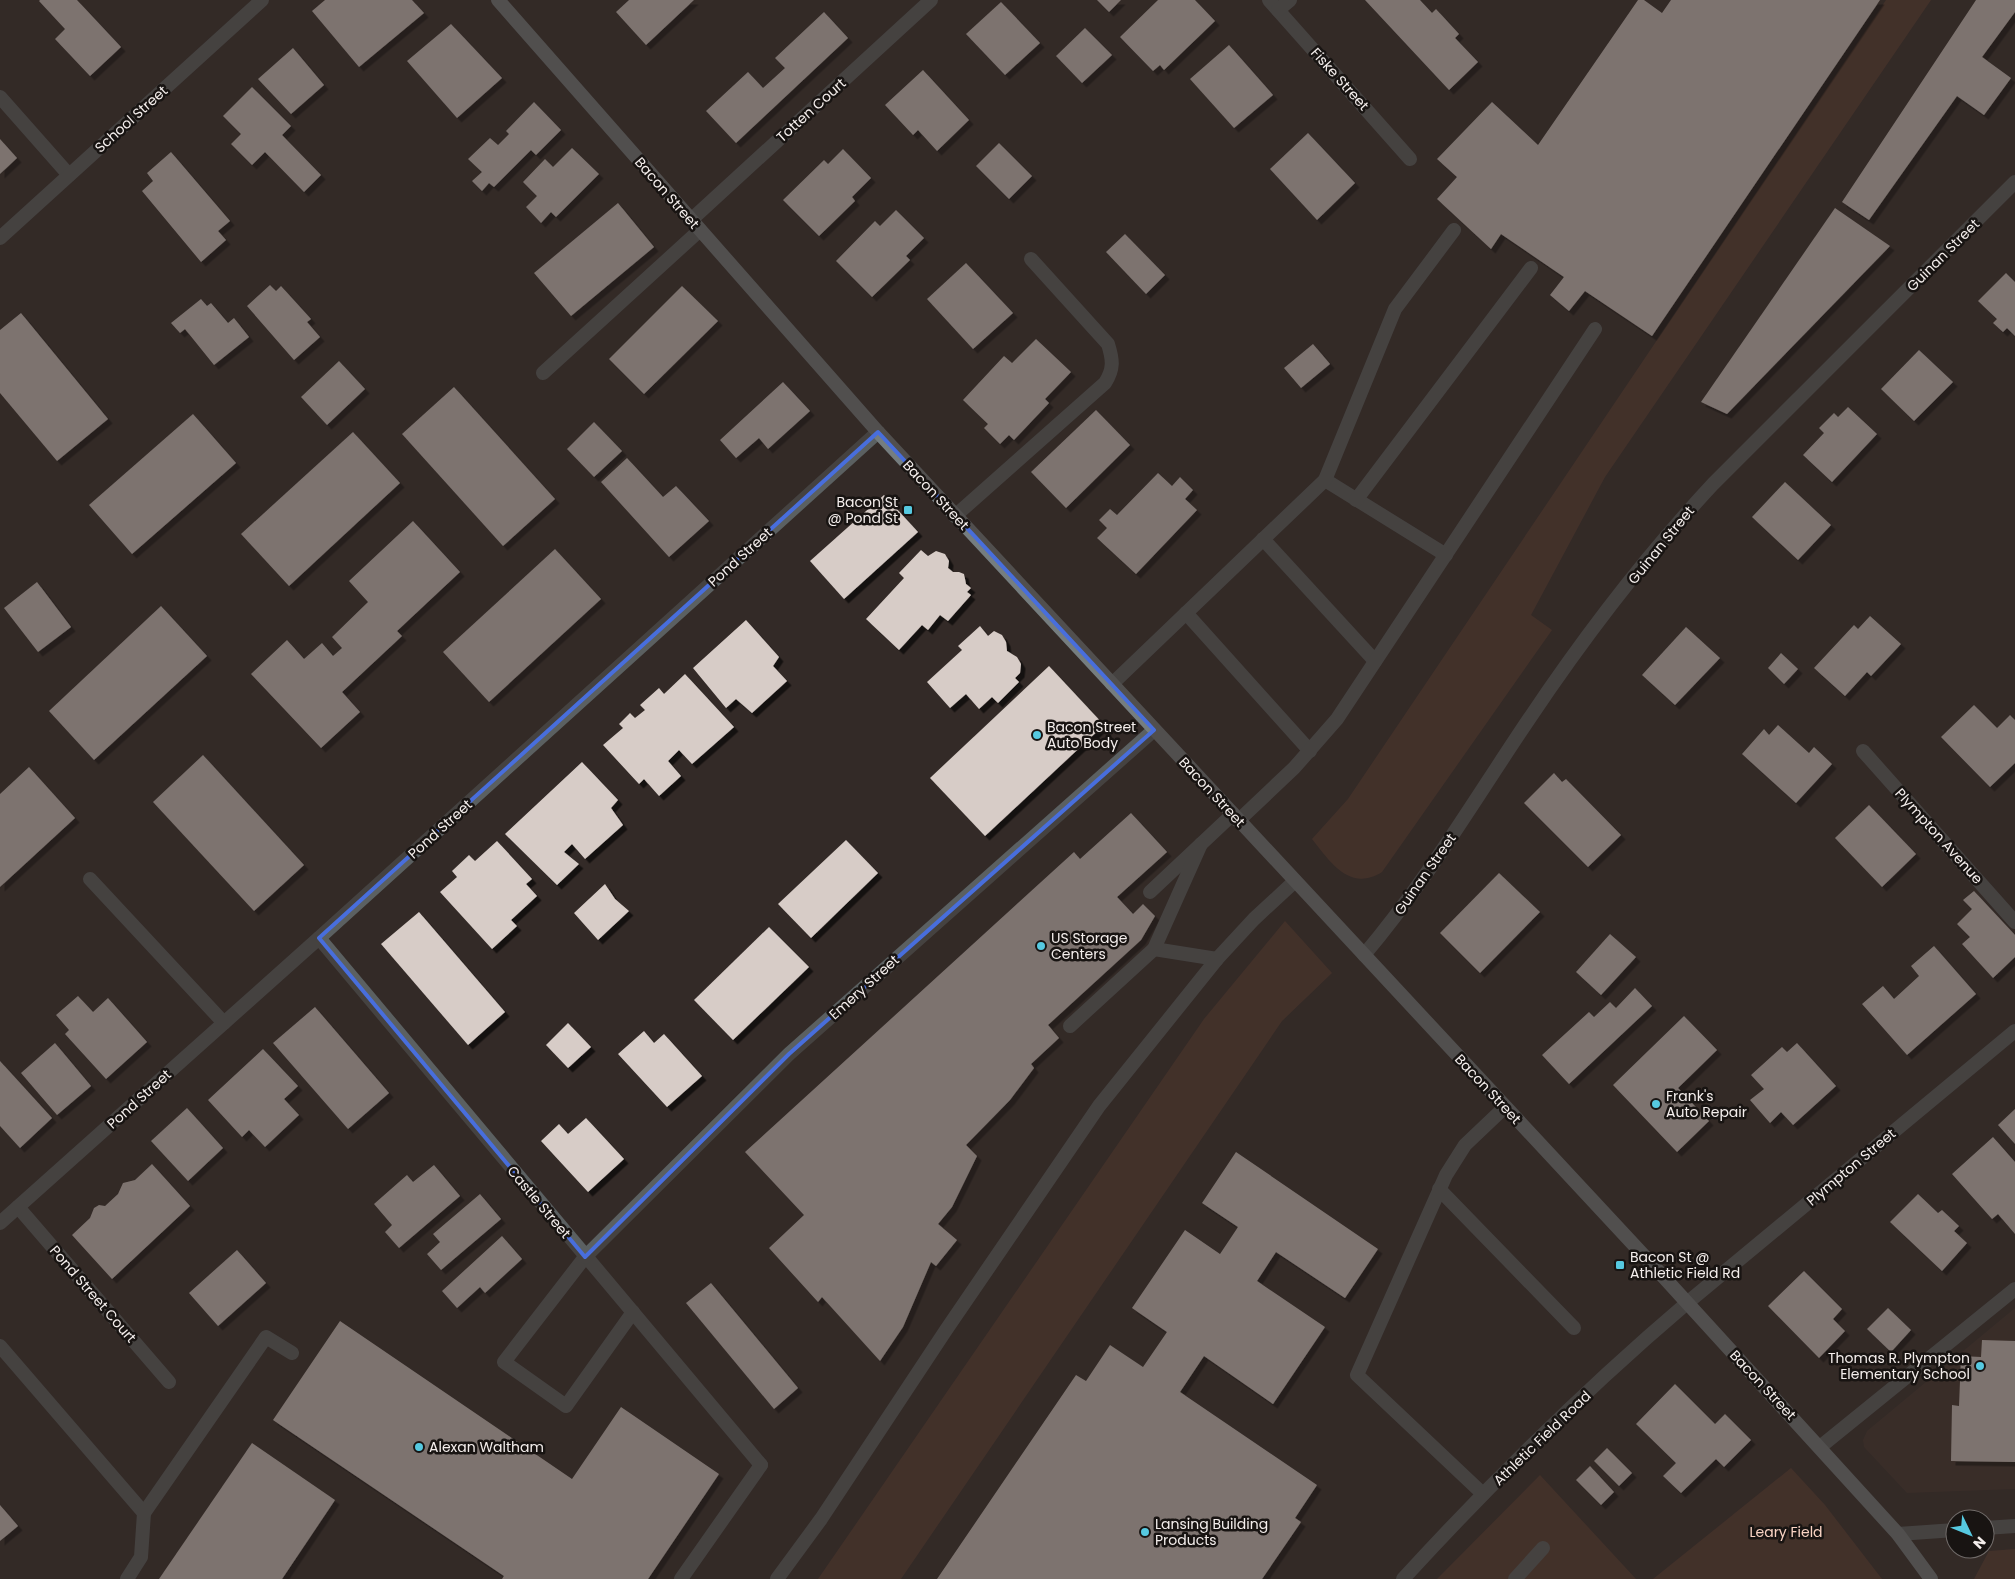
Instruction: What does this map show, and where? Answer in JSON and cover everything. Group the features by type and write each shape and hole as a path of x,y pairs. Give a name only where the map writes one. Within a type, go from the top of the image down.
{"main road":[{"name":"Bacon Street","path":"498,0 878,432 1820,1447 1898,1534 1931,1579"}],"street":[{"name":"School Street","path":"0,238 262,0"},
{"name":"Totten Court","path":"543,373 931,0"},
{"path":"1274,5 1290,0"},
{"name":"Fiske Street","path":"1274,5 1410,159"},
{"path":"0,98 69,175"},
{"name":"Guinan Street","path":"1364,955 1419,885 1560,674 1681,519 1713,484 2015,182"},
{"path":"1112,684 1325,480 1395,309 1454,230"},
{"path":"955,516 1105,383 1111,373 1113,362 1108,344 1031,259"},
{"path":"1356,500 1531,268"},
{"path":"1150,892 1201,844 1236,818 1310,751 1337,719 1595,328"},
{"name":"Pond Street","path":"0,1223 319,938 878,432"},
{"path":"1325,480 1446,555"},
{"path":"1263,539 1375,662"},
{"path":"1186,613 1310,751"},
{"name":"Emery Street","path":"633,1312 566,1406 504,1362 585,1257 789,1054 1154,730"},
{"name":"Plympton Avenue","path":"1863,751 2015,922"},
{"path":"1070,1026 1154,949 1201,844"},
{"path":"90,879 224,1023"},
{"path":"777,1579 821,1519 946,1330 1099,1106 1217,959 1254,919 1295,881"},
{"name":"Castle Street","path":"319,938 761,1465 681,1579"},
{"path":"1154,949 1217,959"},
{"name":"Plympton Street","path":"1687,1303 2015,1031"},
{"path":"1483,1494 1357,1375 1439,1189 1465,1145 1505,1108"},
{"path":"1439,1189 1574,1328"},
{"name":"Pond Street Court","path":"18,1207 169,1382"},
{"path":"1820,1447 2015,1289"},
{"name":"Athletic Field Road","path":"1403,1579 1483,1494 1635,1349 1687,1303"},
{"path":"127,1579 141,1557 144,1513 266,1337 292,1353"},
{"path":"0,1346 144,1513"},
{"path":"1995,1527 2015,1526"},
{"path":"1898,1534 1945,1531"},
{"path":"1515,1579 1543,1548"}],"highlighted area":[{"path":"878,432 1154,730 789,1054 585,1257 319,938"}],"shaded area":[{"name":"Thomas R. Plympton Elementary School","path":"2015,1308 2015,1489 1907,1493 1864,1447 1863,1440 1867,1431"}],"green space":[{"path":"1886,0 1931,0 1605,477 1531,615 1552,630 1382,872 1360,879 1342,872 1326,857 1312,839 1348,799"},
{"path":"1285,921 1332,973 1282,1021 901,1579 818,1579 1204,1019"},
{"name":"Leary Field","path":"1791,1468 1825,1505 1882,1579 1653,1579"},
{"path":"1540,1475 1636,1579 1437,1579"},
{"path":"2015,1549 2015,1579 1974,1579 1985,1559 1995,1559 1995,1551"}],"building":[{"path":"40,0 77,0 121,47 90,76 55,39 65,29"},
{"path":"325,0 412,0 424,13 359,67 312,11"},
{"path":"629,0 694,0 646,45 616,12"},
{"path":"1097,0 1121,0 1109,12"},
{"path":"1158,0 1195,0 1215,21 1164,70 1160,65 1153,71 1120,37"},
{"path":"1365,0 1420,0 1432,13 1436,9 1459,34 1455,38 1478,62 1449,90"},
{"path":"1638,0 1644,0 1662,13 1671,0 1880,0 1652,336 1585,291 1569,311 1550,295 1564,277 1501,234 1491,249 1437,199 1457,177 1437,159 1492,102 1538,145"},
{"path":"1976,0 2015,0 2015,12 1982,57 2011,78 1984,115 1957,96 1869,220 1842,202"},
{"path":"1001,2 1040,43 1005,75 966,34"},
{"path":"824,12 848,38 736,143 706,111 748,72 763,88 785,68 775,58"},
{"path":"451,24 502,78 457,118 407,61"},
{"path":"1085,28 1112,55 1082,83 1056,56"},
{"path":"1229,45 1273,95 1234,128 1190,79"},
{"path":"293,48 324,85 291,114 258,79"},
{"path":"923,70 969,120 937,151 918,130 913,135 885,105"},
{"path":"252,87 291,126 282,135 321,175 304,192 265,152 252,165 231,144 241,134 223,116"},
{"path":"534,102 561,130 536,155 531,150 494,187 489,183 482,191 472,181 482,172 468,159 490,138 498,145 509,134 506,131"},
{"path":"1308,133 1355,183 1317,220 1270,169"},
{"path":"0,139 17,158 0,174"},
{"path":"999,143 1032,176 1009,199 976,166"},
{"path":"572,148 599,174 556,217 551,212 541,223 526,207 537,196 523,182 545,159 553,167"},
{"path":"843,149 871,178 852,197 855,201 819,236 783,200 824,160 828,164"},
{"path":"171,152 230,221 218,231 226,240 201,262 142,191 153,181 147,173"},
{"path":"618,203 654,247 571,316 534,273"},
{"path":"1835,208 1890,246 1727,414 1701,402"},
{"path":"896,210 924,238 906,256 910,260 872,297 836,261 875,221 880,226"},
{"path":"1125,234 1165,275 1146,294 1106,252"},
{"path":"966,263 1013,313 973,349 927,299"},
{"path":"2006,273 2015,282 2015,336 2007,328 2003,332 1993,323 1997,319 1978,301"},
{"path":"270,285 276,291 281,286 311,319 307,322 320,337 294,360 247,306"},
{"path":"682,286 718,321 644,394 609,359"},
{"path":"201,299 207,306 211,303 228,323 234,318 249,337 214,365 185,329 180,333 171,323"},
{"path":"21,313 108,419 57,461 0,393 0,330"},
{"path":"1036,339 1071,372 1045,399 1049,403 1014,440 1009,435 1000,444 984,428 988,424 963,400 1004,356 1012,363"},
{"path":"1313,344 1330,364 1301,388 1284,368"},
{"path":"1919,350 1953,382 1914,421 1881,389"},
{"path":"339,361 365,389 327,425 301,397"},
{"path":"783,382 810,411 768,449 759,438 736,458 720,440"},
{"path":"454,387 555,499 503,546 402,434"},
{"path":"1848,407 1877,434 1832,482 1803,455 1824,433 1819,428 1834,413 1838,417"},
{"path":"1096,410 1130,445 1066,508 1031,472"},
{"path":"193,414 236,463 132,554 89,505"},
{"path":"594,422 622,451 594,477 567,449"},
{"path":"353,432 400,483 289,586 241,534"},
{"path":"627,458 663,497 676,486 709,521 669,557 601,482"},
{"path":"1158,473 1172,486 1180,477 1193,490 1185,499 1197,510 1136,574 1097,538 1107,528 1099,520 1110,509 1117,515"},
{"path":"1785,482 1831,525 1798,560 1752,517"},
{"path":"884,495 918,532 844,599 810,561"},
{"path":"413,521 460,572 397,631 402,636 342,692 360,712 321,748 251,674 287,640 304,659 322,643 333,656 342,648 332,637 368,602 349,581"},
{"path":"555,549 601,599 489,702 443,652"},
{"path":"921,550 928,556 936,551 945,554 949,561 948,568 953,572 964,574 966,584 971,588 967,592 971,595 948,621 940,615 928,630 922,625 899,650 866,619 904,578 899,573"},
{"path":"37,582 71,627 38,652 4,608"},
{"path":"161,606 207,656 94,760 49,711"},
{"path":"1870,616 1901,644 1871,676 1867,672 1845,696 1814,668 1854,625 1858,629"},
{"path":"746,620 779,657 773,666 787,681 752,713 736,699 726,708 693,668"},
{"path":"980,626 988,636 994,631 1002,635 1006,642 1007,651 1017,657 1021,664 1020,673 1015,678 1019,682 998,703 992,697 979,709 966,694 950,708 927,682 962,650 958,646"},
{"path":"1686,627 1720,658 1675,705 1642,675"},
{"path":"1781,653 1798,669 1784,684 1768,668"},
{"path":"1049,666 1104,725 985,836 930,778"},
{"path":"685,674 734,727 692,764 679,750 668,761 681,776 659,796 644,779 639,784 603,745 623,728 619,724 630,713 635,718 645,710 640,705 659,688 664,694"},
{"path":"1974,705 1997,728 2010,715 2015,720 2015,763 1990,787 1941,737"},
{"path":"1778,725 1809,753 1814,747 1832,764 1796,803 1742,754 1764,729 1769,735"},
{"path":"203,755 304,865 254,911 153,802"},
{"path":"582,762 618,800 611,808 623,825 585,859 572,844 564,852 579,864 557,885 505,834"},
{"path":"29,767 75,818 0,887 0,794"},
{"path":"1554,773 1562,782 1566,779 1621,835 1588,867 1524,803"},
{"path":"1869,805 1916,854 1882,887 1835,838"},
{"path":"1131,813 1167,852 1117,897 1133,914 1143,904 1155,916 1141,940 1048,1025 1059,1038 1031,1064 1034,1068 1010,1100 966,1145 977,1156 952,1207 938,1224 957,1240 936,1266 931,1262 903,1327 880,1361 822,1297 818,1302 769,1248 804,1215 745,1152 1074,852 1080,859"},
{"path":"846,840 878,873 811,938 778,904"},
{"path":"497,841 532,879 526,884 537,896 511,920 517,926 492,949 440,892 457,877 452,871 469,855 475,861"},
{"path":"1499,873 1540,912 1480,973 1440,933"},
{"path":"605,884 615,899 629,911 598,940 574,913"},
{"path":"1974,891 2015,935 2015,957 1993,978 1962,944 1970,937 1957,924 1972,909 1963,900"},
{"path":"419,912 505,1012 468,1045 381,944"},
{"path":"769,927 809,967 733,1040 694,1000"},
{"path":"1610,934 1636,957 1601,995 1576,972"},
{"path":"1934,946 1976,994 1907,1055 1862,1004 1883,986 1894,999 1919,976 1911,966"},
{"path":"1635,988 1652,1006 1569,1084 1542,1055 1589,1012 1594,1017 1610,1002 1616,1008"},
{"path":"78,996 93,1012 108,998 147,1042 106,1079 65,1034 69,1030 56,1015"},
{"path":"315,1007 389,1093 348,1129 273,1043"},
{"path":"1684,1016 1717,1050 1678,1088 1709,1121 1677,1152 1613,1085"},
{"path":"568,1023 591,1047 568,1068 546,1045"},
{"path":"644,1031 654,1043 664,1034 702,1076 667,1107 618,1054"},
{"path":"55,1043 91,1086 57,1115 21,1073"},
{"path":"1797,1043 1836,1086 1793,1125 1781,1112 1770,1123 1750,1100 1764,1089 1751,1075 1782,1047 1787,1052"},
{"path":"263,1049 298,1086 284,1099 299,1115 265,1147 249,1130 242,1137 208,1100"},
{"path":"0,1061 52,1118 20,1148 0,1126"},
{"path":"187,1108 223,1148 188,1181 151,1141"},
{"path":"2015,1109 2015,1144 1998,1125"},
{"path":"586,1118 624,1159 588,1192 541,1141 559,1124 568,1134"},
{"path":"1993,1137 2015,1162 2015,1234 1998,1214 1992,1219 1952,1174"},
{"path":"1236,1152 1378,1249 1345,1298 1276,1252 1257,1281 1325,1327 1273,1404 1204,1356 1180,1392 1317,1485 1295,1518 1301,1522 1262,1579 937,1579 1076,1375 1086,1381 1110,1345 1143,1367 1167,1332 1132,1308 1185,1230 1220,1254 1238,1227 1202,1203"},
{"path":"152,1164 190,1206 112,1279 72,1235 90,1218 94,1208 99,1205 105,1206 118,1194 123,1183 135,1180"},
{"path":"434,1165 460,1196 399,1248 385,1232 392,1225 374,1204 407,1175 413,1182"},
{"path":"480,1194 501,1219 441,1270 427,1254 440,1242 433,1234"},
{"path":"1918,1194 1938,1213 1942,1210 1959,1226 1954,1231 1967,1243 1942,1271 1890,1222"},
{"path":"502,1236 522,1259 485,1293 480,1287 457,1308 442,1291"},
{"path":"237,1250 266,1283 218,1326 189,1293"},
{"path":"1804,1271 1842,1309 1833,1319 1845,1331 1819,1358 1768,1306"},
{"path":"711,1283 798,1388 774,1409 686,1303"},
{"path":"1888,1308 1911,1330 1891,1352 1867,1329"},
{"name":"Alexan Waltham","path":"340,1321 572,1479 621,1407 719,1474 648,1579 502,1579 504,1576 273,1420"},
{"path":"1982,1340 2015,1341 2015,1462 1951,1461 1952,1405 1959,1406 1961,1356 1981,1357"},
{"path":"1675,1384 1715,1424 1725,1414 1751,1440 1724,1467 1716,1459 1681,1493 1663,1476 1676,1463 1636,1424"},
{"path":"252,1443 335,1500 282,1579 159,1579"},
{"path":"1607,1448 1632,1473 1619,1486 1594,1461"},
{"path":"1590,1466 1614,1492 1601,1505 1576,1480"},
{"path":"0,1505 18,1526 0,1541"}],"place":[{"name":"Bacon St @ Pond St","path":"908,510"},
{"name":"Bacon Street Auto Body","path":"1037,735"},
{"name":"US Storage Centers","path":"1041,946"},
{"name":"Frank's Auto Repair","path":"1656,1104"},
{"name":"Bacon St @ Athletic Field Rd","path":"1620,1265"},
{"name":"Thomas R. Plympton Elementary School","path":"1980,1366"},
{"name":"Alexan Waltham","path":"419,1447"},
{"name":"Lansing Building Products","path":"1145,1532"}]}
